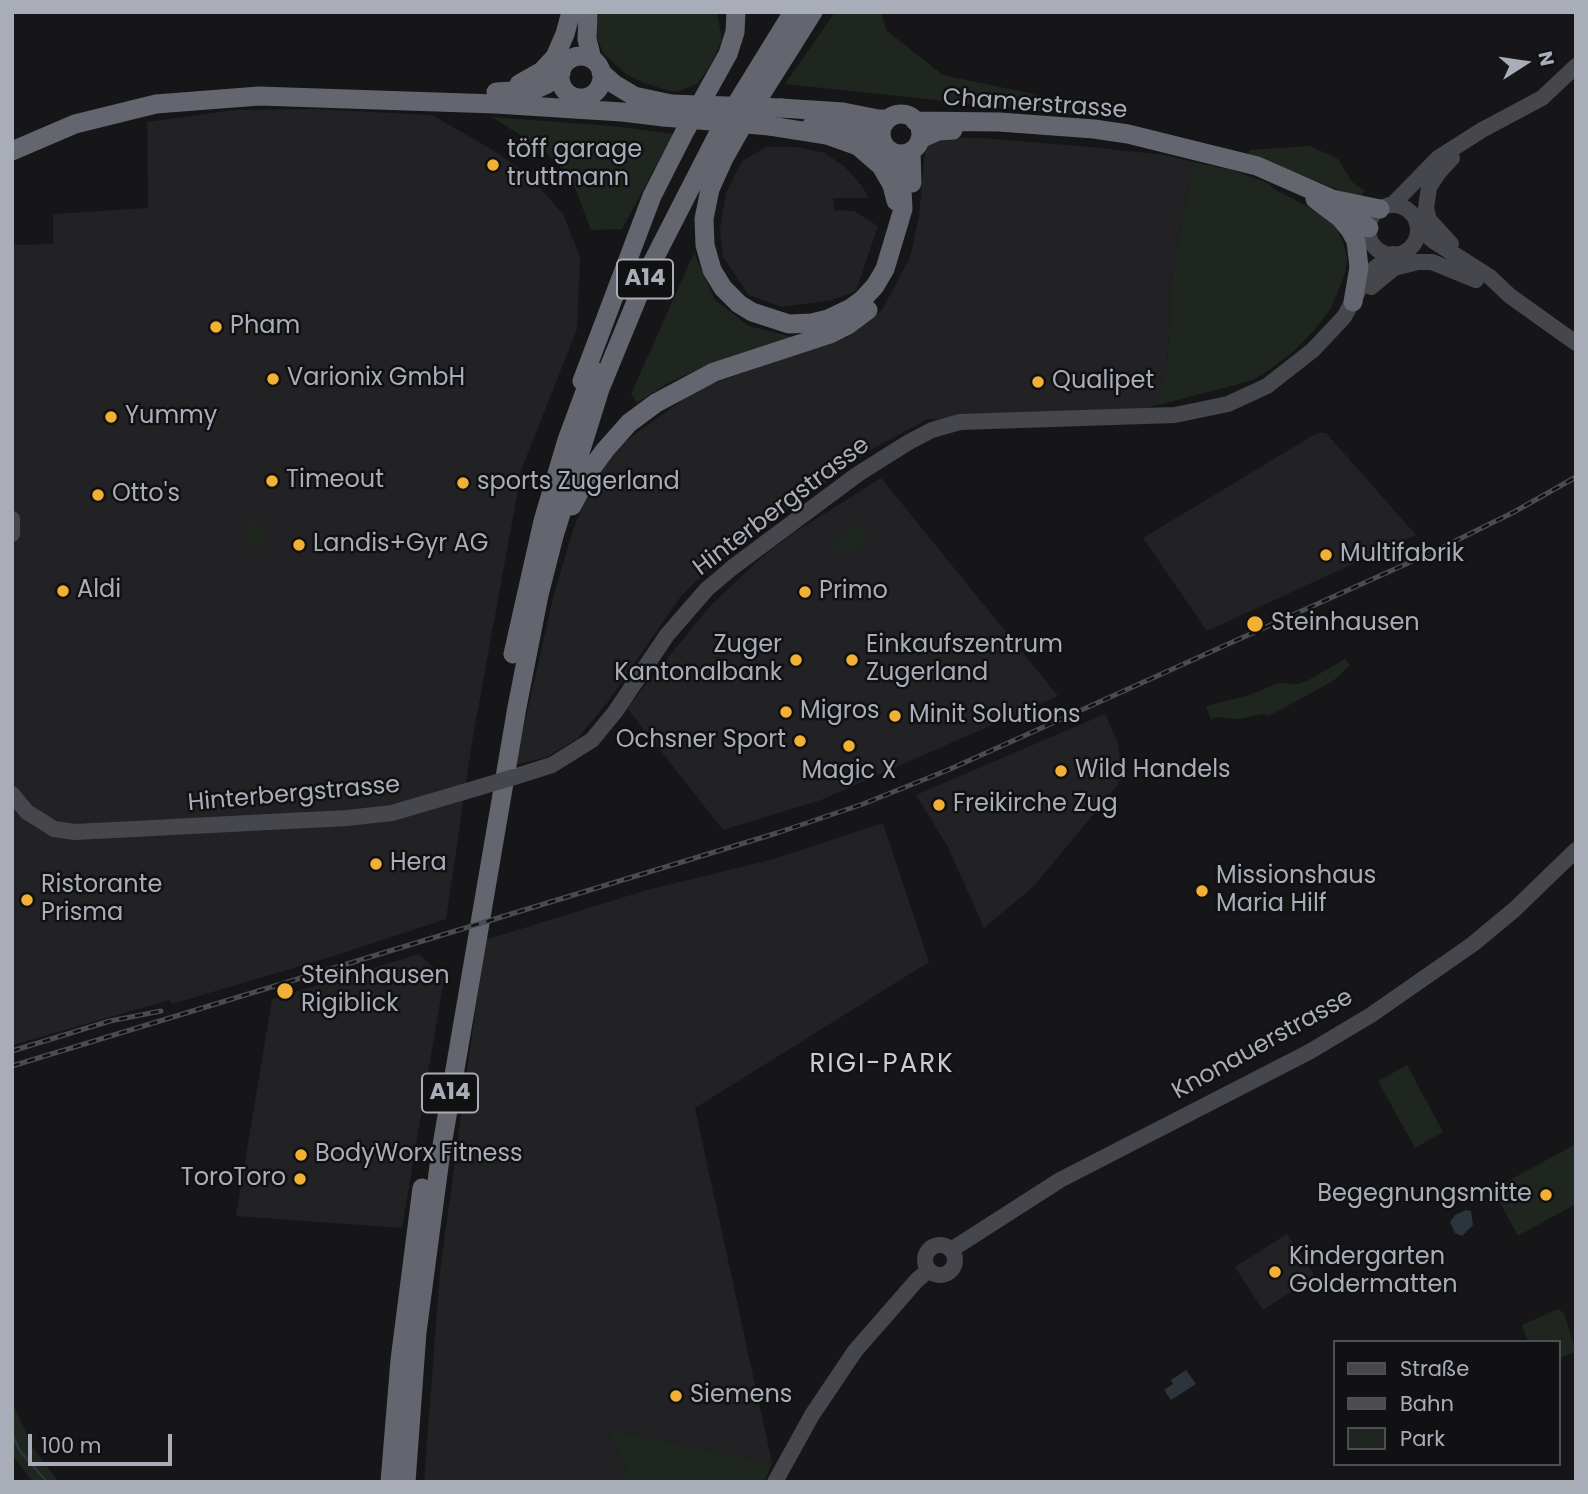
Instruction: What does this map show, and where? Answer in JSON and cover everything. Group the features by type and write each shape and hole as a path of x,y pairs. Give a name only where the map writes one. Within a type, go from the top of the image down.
{"highway":[{"path":"489,98 523,83 546,67 561,44 571,12"},
{"path":"578,12 577,47 582,66 600,86 578,95"},
{"path":"578,95 561,83 582,66 587,44 588,12"},
{"path":"556,477 575,404 624,267 667,164 728,54 735,32 736,12"},
{"name":"A14","path":"390,1482 403,1327 434,1106 509,675 534,557 556,477 599,355 650,236 705,129 777,12"},
{"name":"A14","path":"407,1482 419,1310 443,1138 517,706 546,569 591,416 637,296 712,144 793,12"},
{"path":"813,12 750,112 712,183 704,219 705,245 709,262 723,288 744,308 773,321 795,324 812,323 844,312 869,293 885,269 896,235 902,209 901,172 904,142"},
{"path":"489,98 534,90 582,66"},
{"path":"582,66 634,96 667,111"},
{"path":"12,136 60,116 149,93 193,87 301,85 489,98 584,109 667,111 842,124 904,142"},
{"path":"12,151 44,136 100,117 156,104 202,99 578,95 601,97 629,106 667,111"},
{"name":"Chamerstrasse","path":"775,118 835,111 878,119 901,115 904,142 977,121 1094,129 1128,134 1257,166 1332,198 1386,207"},
{"path":"775,118 858,146 873,157 889,178 895,193 896,235"},
{"path":"888,118 881,129 880,138 904,142"},
{"path":"546,569 591,469 613,440 638,416 666,396 702,377 840,329 876,303 893,279 905,250 913,201 904,142"},
{"path":"1288,181 1326,205 1350,230 1358,254 1359,267 1353,302"},
{"name":"Chamerstrasse","path":"1332,198 1370,235"}],"street":[{"path":"1410,212 1421,184 1450,152 1472,135 1542,98 1576,66"},
{"path":"1472,135 1434,179 1429,187 1426,208 1429,220 1483,279"},
{"path":"1450,152 1438,158 1372,217 1370,235 1381,251 1397,254 1421,251 1432,253 1483,279"},
{"path":"1386,207 1402,206 1410,212 1418,228 1483,279 1576,343"},
{"path":"1397,254 1414,243 1418,228"},
{"name":"Hinterbergstrasse","path":"1366,279 1370,235"},
{"name":"Hinterbergstrasse","path":"12,793 27,812 54,829 75,832 347,818 392,813 552,765 592,740 615,712 667,635 707,589 858,474 909,442 932,430 960,422 1175,415 1228,404 1267,386 1313,350 1344,317 1375,268 1397,254"},
{"path":"1353,302 1381,277 1403,264 1432,262 1483,279"},
{"path":"12,519 12,534"},
{"name":"Knonauerstrasse","path":"775,1482 812,1415 855,1351 917,1280 929,1270 925,1259 929,1250 942,1245 951,1250 1060,1180 1309,1052 1371,1015 1473,944 1551,876 1576,850"}],"shaded area":[{"path":"311,109 432,115 525,172 563,214 580,257 577,329 522,468 473,736 446,919 334,956 172,1004 170,1000 12,1045 12,245 53,244 53,214 148,208 147,122 235,110"},
{"path":"941,138 983,138 1091,147 1165,155 1193,162 1172,271 1167,369 1158,395 1158,405 1141,410 960,422 928,419 867,452 714,564 681,596 607,703 577,739 547,757 515,765 553,598 573,530 586,498 606,462 620,445 701,387 846,338 882,310 910,257 919,217 925,148"},
{"path":"766,147 795,147 825,153 845,167 862,186 869,198 833,198 834,210 854,211 878,226 856,291 832,300 781,307 749,295 723,257 720,230 726,193 742,161"},
{"path":"1317,433 1326,433 1416,535 1207,631 1143,538"},
{"path":"881,478 1058,696 821,800 723,830 627,708 710,606 761,558 792,534"},
{"path":"1105,714 1117,740 1122,774 1117,786 1034,886 984,928 948,847 916,795"},
{"path":"883,823 929,962 695,1108 772,1463 608,1429 627,1471 622,1474 625,1482 424,1482 440,1271 485,940 647,890 770,860"},
{"path":"419,954 444,978 402,1228 236,1216 272,999"},
{"path":"1466,1210 1471,1211 1473,1225 1462,1236 1455,1233 1450,1222 1455,1215"},
{"name":"Kindergarten Goldermatten","path":"1287,1234 1315,1276 1263,1310 1235,1267"},
{"path":"1186,1370 1196,1384 1171,1400 1164,1390 1173,1384 1171,1380"}],"green space":[{"path":"598,12 717,12 722,40 709,68 697,84 677,92 666,90 626,74 604,54 598,41"},
{"path":"835,12 881,12 886,30 943,75 1119,112 1094,117 785,84"},
{"path":"492,117 613,126 673,134 622,229 591,230 572,180 545,151"},
{"path":"1310,146 1338,159 1352,182 1365,191 1359,198 1248,154 1250,150"},
{"path":"1193,162 1231,170 1268,183 1274,189 1318,212 1335,226 1343,241 1347,257 1345,274 1331,308 1316,328 1293,352 1269,370 1255,379 1158,405 1158,395 1167,369 1172,271"},
{"path":"694,253 715,300 749,326 792,337 715,362 668,383 637,403 631,394"},
{"path":"255,522 263,526 267,534 263,542 255,546 247,542 243,534 247,526"},
{"path":"856,522 865,531 864,543 841,558 831,544"},
{"path":"1345,659 1350,665 1333,681 1269,716 1264,714 1238,719 1216,717 1211,720 1206,706 1246,696 1279,683 1298,684 1307,681"},
{"path":"1407,1065 1443,1132 1415,1148 1378,1081"},
{"path":"1576,1144 1576,1204 1518,1236 1493,1189"},
{"path":"1558,1309 1564,1313 1576,1352 1560,1357 1560,1340 1527,1340 1522,1325"},
{"path":"12,1402 34,1450 59,1482 33,1482 12,1454"},
{"path":"608,1429 772,1463 764,1482 625,1482 622,1473 627,1471"}],"waterway":[{"path":"12,1434 20,1451 47,1482"}],"railway":[{"path":"12,1066 777,833 863,804 948,770 1435,551 1514,512 1576,477"},
{"path":"12,1051 110,1021 161,1011"}],"place":[{"name":"töff garage truttmann","path":"493,165"},
{"name":"Pham","path":"216,327"},
{"name":"Varionix GmbH","path":"273,379"},
{"name":"Qualipet","path":"1038,382"},
{"name":"Yummy","path":"111,417"},
{"name":"Timeout","path":"272,481"},
{"name":"sports Zugerland","path":"463,483"},
{"name":"Otto's","path":"98,495"},
{"name":"Landis+Gyr AG","path":"299,545"},
{"name":"Multifabrik","path":"1326,555"},
{"name":"Aldi","path":"63,591"},
{"name":"Primo","path":"805,592"},
{"name":"Steinhausen","path":"1255,624"},
{"name":"Zuger Kantonalbank","path":"796,660"},
{"name":"Einkaufszentrum Zugerland","path":"852,660"},
{"name":"Migros","path":"786,712"},
{"name":"Minit Solutions","path":"895,716"},
{"name":"Ochsner Sport","path":"800,741"},
{"name":"Magic X","path":"849,746"},
{"name":"Wild Handels","path":"1061,771"},
{"name":"Freikirche Zug","path":"939,805"},
{"name":"Hera","path":"376,864"},
{"name":"Missionshaus Maria Hilf","path":"1202,891"},
{"name":"Ristorante Prisma","path":"27,900"},
{"name":"Steinhausen Rigiblick","path":"285,991"},
{"name":"BodyWorx Fitness","path":"301,1155"},
{"name":"ToroToro","path":"300,1179"},
{"name":"Begegnungsmitte","path":"1546,1195"},
{"name":"Kindergarten Goldermatten","path":"1275,1272"},
{"name":"Siemens","path":"676,1396"}],"district":[{"name":"RIGI-PARK","path":"882,1065"}]}
